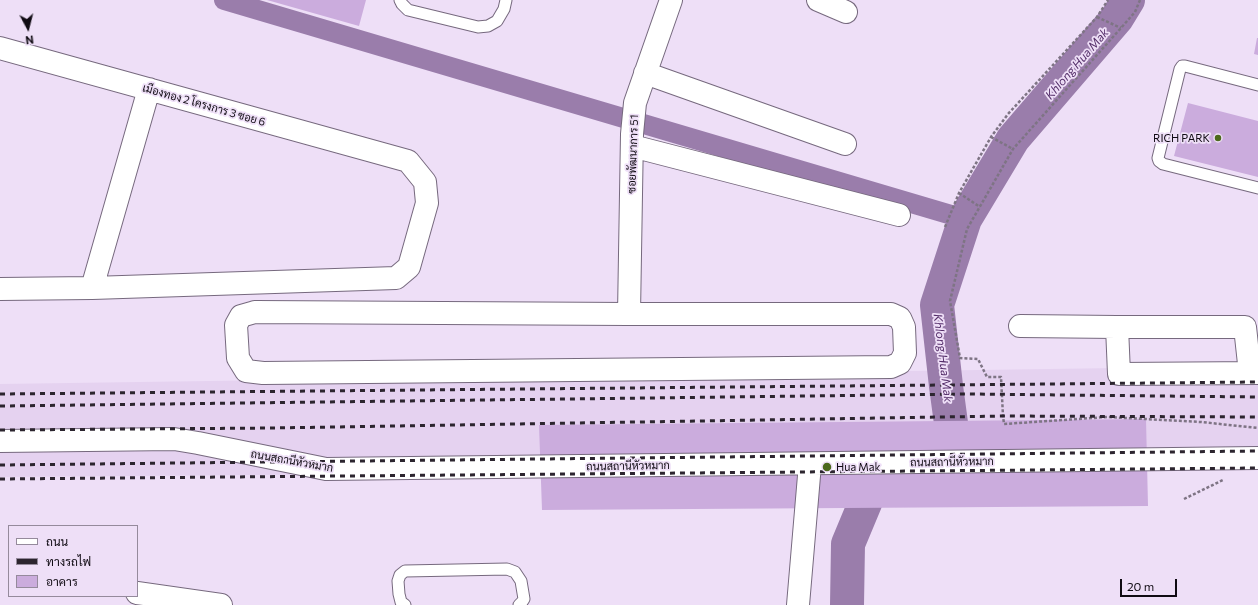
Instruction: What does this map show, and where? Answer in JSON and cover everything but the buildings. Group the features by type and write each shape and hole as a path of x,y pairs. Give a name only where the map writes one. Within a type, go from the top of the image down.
{"street":[{"name":"ซอยพัฒนาการ 51","path":"629,314 632,140 635,104 670,0"},
{"path":"818,0 846,12"},
{"name":"เมืองทอง 2 โครงการ 3 ซอย 6","path":"0,48 408,161 425,182 427,203 409,267 396,278 92,288"},
{"path":"645,73 845,144"},
{"path":"0,289 92,288 148,89"},
{"path":"632,140 899,216"},
{"path":"255,312 629,314 891,314 900,318 904,327 905,353 900,363 891,367 263,373 246,371 238,358 236,325 241,316 255,312"},
{"path":"1020,326 1117,328 1245,327 1254,373 1119,374 1117,328"},
{"name":"ถนนสถานีหัวหมาก","path":"0,441 174,440 198,443 326,469 1258,458"},
{"path":"798,605 810,464"},
{"path":"138,594 221,605"}],"lane":[{"path":"400,0 408,10 478,26 488,26 497,21 504,9 506,0"},
{"path":"1258,85 1182,66 1158,158 1163,164 1258,188"},
{"path":"404,605 401,602 398,581 400,575 404,571 507,568 514,572 522,581 524,599 519,605"}],"path":[{"path":"945,227 959,193 991,137 1008,114 1097,17 1108,0"},
{"path":"1140,0 1135,12 1013,149 967,229 950,301 960,358 978,359 987,378 1001,377 1004,424 1107,417 1201,422 1258,428"},
{"path":"1097,17 1121,28"},
{"path":"991,137 1013,149"},
{"path":"959,193 980,206"},
{"path":"1184,499 1224,479"}],"shaded area":[{"path":"1258,366 1258,467 0,477 0,384"}],"waterway":[{"path":"224,0 965,219"},
{"name":"Khlong Hua Mak","path":"957,468 937,305 965,219 1013,139 1117,18 1128,0"},
{"name":"Khlong Hua Mak","path":"847,605 848,544 873,484 895,480"}],"railway":[{"path":"0,394 1258,382"},
{"path":"0,406 969,394 1258,397"},
{"path":"0,430 272,428 1003,416 1258,417"},
{"path":"0,465 1258,451"},
{"path":"0,479 1258,468"}],"place":[{"name":"RICH PARK","path":"1218,138"},
{"name":"Hua Mak","path":"827,467"}]}
